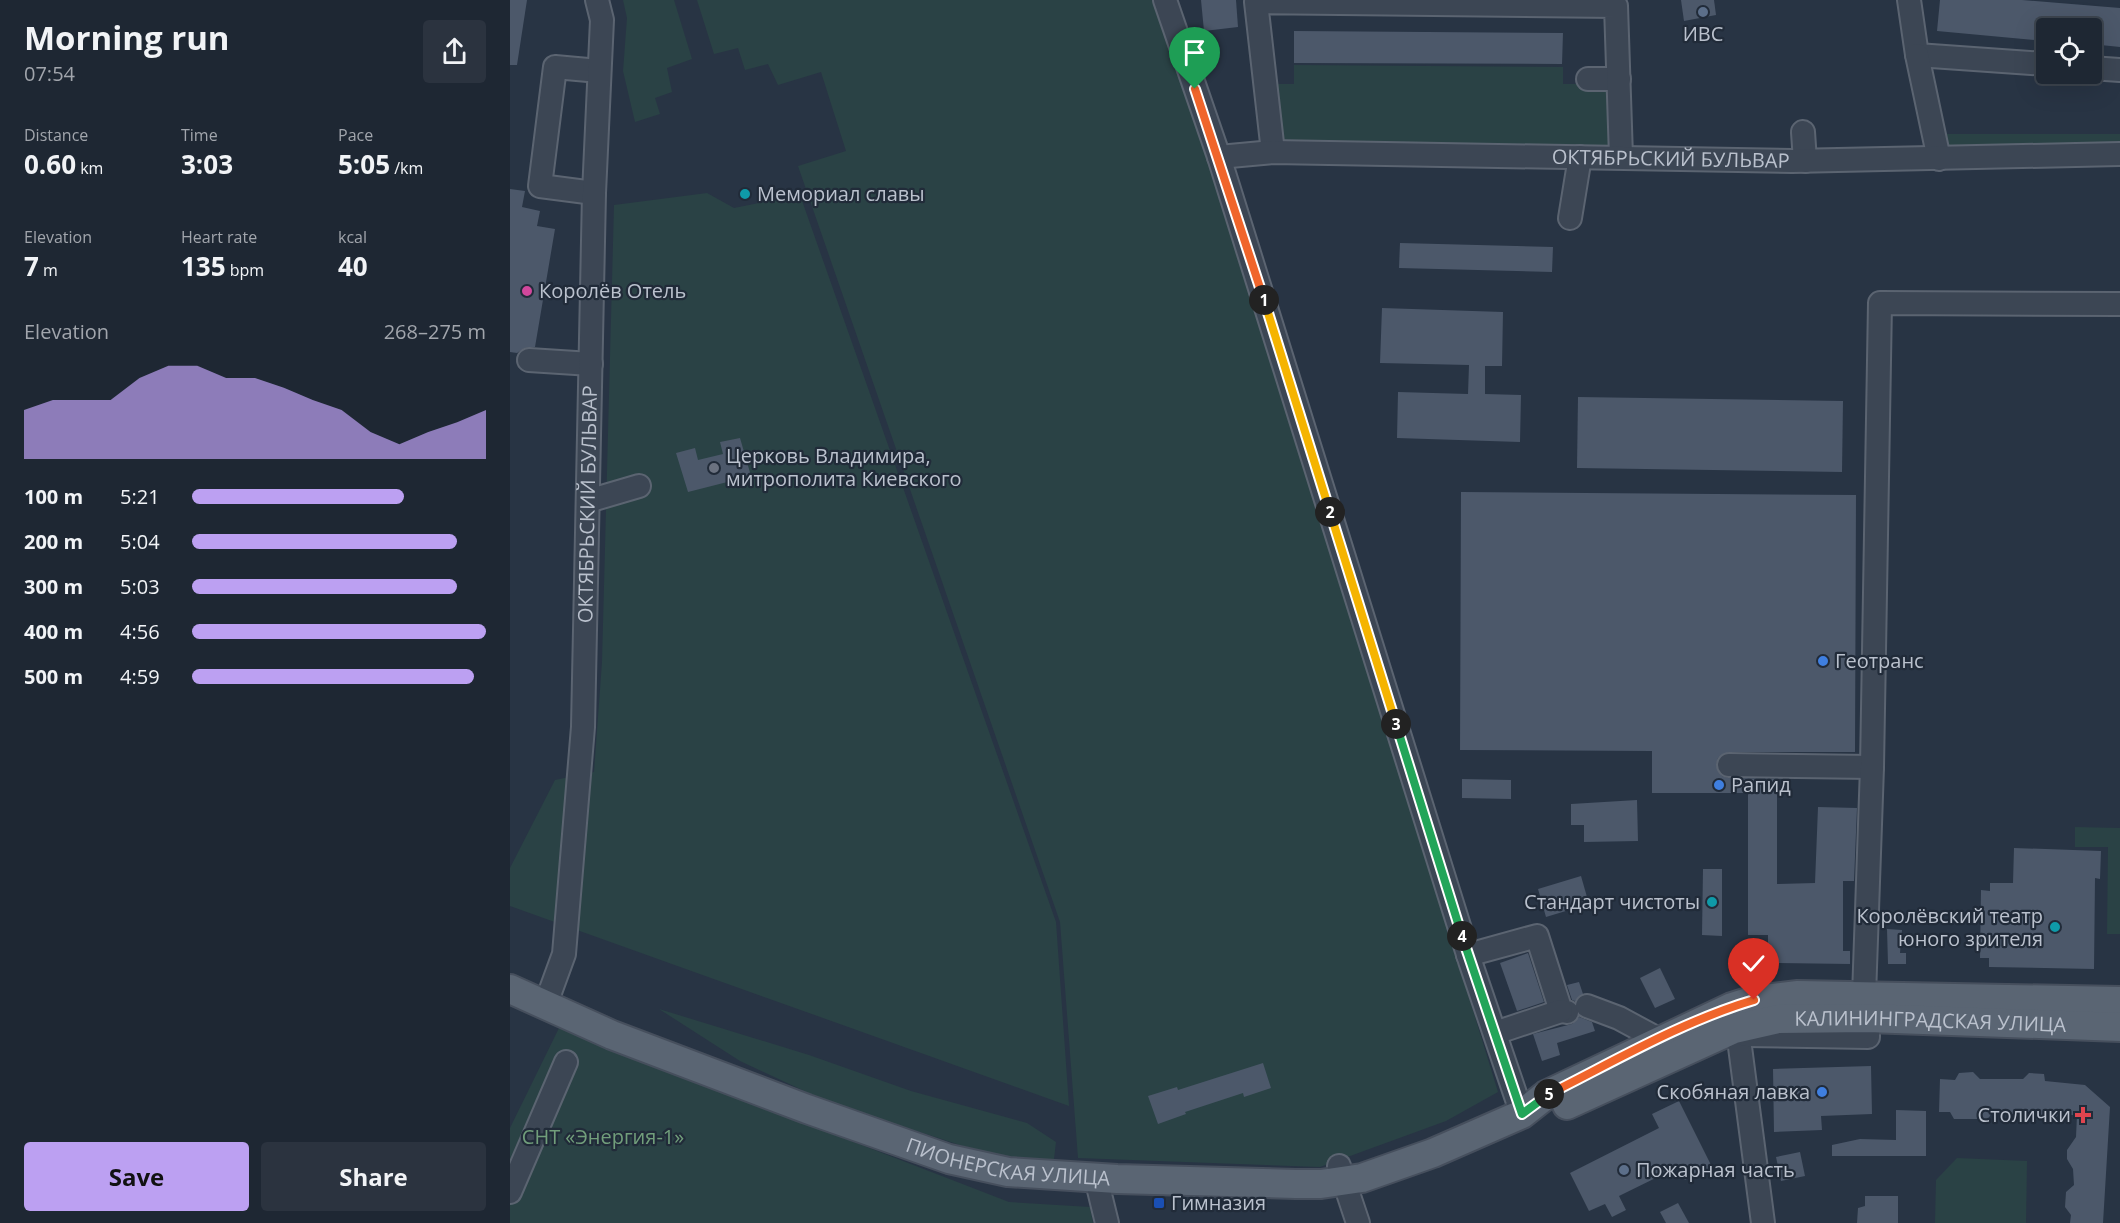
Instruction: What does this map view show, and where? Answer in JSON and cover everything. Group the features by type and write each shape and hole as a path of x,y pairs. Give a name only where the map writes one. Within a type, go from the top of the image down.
{"main road":[{"name":"ПИОНЕРСКАЯ УЛИЦА","path":"510,989 612,1035 807,1109 949,1159 1008,1172 1096,1178 1296,1184 1342,1174 1379,1173 1433,1153 1522,1114"},
{"name":"КАЛИНИНГРАДСКАЯ УЛИЦА","path":"1522,1114 1546,1095 1658,1040 1732,1007 1754,1000 1798,995 1866,1007 2120,1027"},
{"name":"КАЛИНИНГРАДСКАЯ УЛИЦА","path":"1522,1114 1553,1112 1735,1033 1778,1019 1866,1007 2120,1001"}],"street":[{"name":"ОКТЯБРЬСКИЙ БУЛЬВАР","path":"545,1006 564,954 583,727 594,193 602,20 597,0"},
{"path":"1165,0 1219,157 1468,955 1522,1114"},
{"path":"1909,0 1917,55 1939,159"},
{"path":"1273,152 1256,1 1616,3 1621,157"},
{"path":"1917,55 2036,63"},
{"path":"594,193 540,186 555,67 599,71"},
{"path":"2102,69 2120,70"},
{"path":"1588,80 1618,79"},
{"path":"1803,132 1805,161"},
{"name":"ОКТЯБРЬСКИЙ БУЛЬВАР","path":"1219,157 1273,152 1805,161 2120,154"},
{"path":"1570,218 1580,157"},
{"path":"1866,1007 1880,303 2120,304"},
{"path":"529,360 591,364"},
{"path":"588,501 639,486"},
{"path":"1729,765 1872,767"},
{"path":"1468,955 1537,936 1572,1010"},
{"path":"1495,1034 1572,1010 1619,1018 1658,1040"},
{"path":"1735,1033 1763,1223"},
{"path":"510,1192 566,1062"},
{"path":"1342,1174 1358,1223"},
{"path":"1096,1178 1107,1223"}],"green space":[{"path":"623,0 674,0 692,59 667,68 672,92 655,98 660,114 635,122 623,71 627,18"},
{"path":"697,0 1156,0 1232,224 1498,1092 1446,1121 1320,1167 1078,1158 1060,922 798,166 846,151 821,72 778,85 768,64 745,70 738,48 714,54"},
{"path":"1294,65 1563,67 1563,84 1613,84 1615,153 1279,148 1271,84 1294,84"},
{"path":"1939,134 2120,134 2120,150 1943,154"},
{"path":"707,193 734,208 800,195 1056,922 1069,1106 510,906 510,868 555,780 594,772 602,662 614,205"},
{"path":"2075,827 2120,828 2120,934 2107,934 2108,847 2075,847"},
{"path":"659,1009 809,1055 911,1091 1027,1123 1056,1142 1054,1159 1030,1162 963,1146 830,1103 740,1061"},
{"name":"СНТ «Энергия-1»","path":"559,1028 1009,1202 1090,1207 1093,1223 510,1223 510,1128"},
{"path":"1957,1158 2027,1161 2026,1223 1935,1223 1936,1180"}],"building":[{"path":"510,0 527,0 517,65 510,65"},
{"path":"1201,0 1236,0 1238,27 1204,31"},
{"path":"1681,0 1714,0 1716,15 1684,21"},
{"path":"1940,0 2022,0 2120,8 2120,47 2102,45 2102,18 2036,18 2036,40 1937,31"},
{"path":"1294,31 1563,33 1562,64 1294,63"},
{"name":"Королёв Отель","path":"510,189 525,191 522,207 540,211 537,226 555,229 535,347 524,348 517,353 510,352"},
{"path":"1400,243 1553,247 1552,272 1399,268"},
{"path":"1382,308 1503,312 1502,366 1485,366 1485,394 1521,395 1520,442 1397,438 1398,392 1468,394 1469,365 1380,363"},
{"path":"1578,397 1843,401 1842,472 1577,468"},
{"name":"Церковь Владимира, митрополита Киевского","path":"740,438 751,476 688,492 676,453 695,448 698,460 723,454 720,442"},
{"path":"1461,492 1856,495 1855,752 1729,752 1718,758 1716,765 1722,776 1728,778 1777,779 1777,884 1815,883 1818,807 1857,808 1854,881 1843,881 1843,951 1850,951 1850,964 1768,963 1768,935 1748,935 1748,793 1652,793 1652,751 1460,750"},
{"path":"1462,779 1511,780 1511,799 1462,798"},
{"path":"1637,800 1638,841 1584,842 1584,825 1571,825 1571,804"},
{"path":"2014,848 2101,851 2100,879 2095,878 2094,969 1989,967 1989,958 1980,958 1981,890 1990,891 1990,883 2013,883"},
{"name":"Стандарт чистоты","path":"1703,869 1722,869 1722,936 1702,935"},
{"path":"1581,876 1589,904 1546,917 1538,889"},
{"path":"1887,929 1902,930 1900,953 1906,953 1906,964 1888,964"},
{"path":"1528,953 1544,1002 1517,1011 1500,963"},
{"path":"1660,968 1675,999 1655,1008 1640,978"},
{"path":"1579,982 1583,994 1575,1001 1572,1000 1567,985"},
{"path":"1579,1017 1592,1022 1595,1031 1557,1043 1560,1055 1542,1061 1533,1034 1572,1024"},
{"path":"1263,1063 1271,1088 1244,1097 1243,1093 1185,1112 1186,1114 1158,1124 1148,1096 1177,1087 1178,1090"},
{"name":"Скобяная лавка","path":"1871,1066 1872,1114 1821,1116 1822,1130 1774,1132 1773,1069"},
{"path":"1973,1072 1980,1079 2023,1079 2029,1073 2044,1074 2045,1081 2085,1085 2110,1107 2103,1223 2070,1223 2071,1215 2065,1207 2066,1192 2074,1185 2073,1169 2067,1159 2067,1150 2076,1137 2077,1115 2058,1115 2054,1120 2021,1119 2018,1114 1991,1114 1988,1119 1954,1119 1950,1112 1939,1112 1940,1079 1955,1080 1959,1073"},
{"name":"Пожарная часть","path":"1679,1101 1712,1167 1685,1180 1678,1167 1619,1196 1626,1210 1612,1217 1605,1204 1589,1211 1570,1173 1659,1128 1652,1114"},
{"path":"1896,1110 1926,1111 1926,1156 1832,1156 1832,1145 1860,1139 1896,1140"},
{"path":"1800,1152 1805,1176 1781,1181 1776,1157"},
{"path":"1865,1196 1898,1196 1898,1223 1857,1223 1858,1208 1865,1206"},
{"path":"1678,1203 1689,1223 1666,1223 1660,1212"}],"place":[{"name":"ИВС","path":"1703,12"},
{"name":"Мемориал славы","path":"745,194"},
{"name":"Королёв Отель","path":"527,291"},
{"name":"Церковь Владимира, митрополита Киевского","path":"714,468"},
{"name":"Геотранс","path":"1823,661"},
{"name":"Рапид","path":"1719,785"},
{"name":"Стандарт чистоты","path":"1712,902"},
{"name":"Королёвский театр юного зрителя","path":"2055,927"},
{"name":"Скобяная лавка","path":"1822,1092"},
{"name":"Столички","path":"2083,1115"},
{"name":"Пожарная часть","path":"1624,1170"},
{"name":"Гимназия","path":"1159,1203"}],"route":[{"path":"1195,89 1219,157 1470,961 1522,1114 1546,1095 1658,1040 1732,1007 1754,1000"}]}
